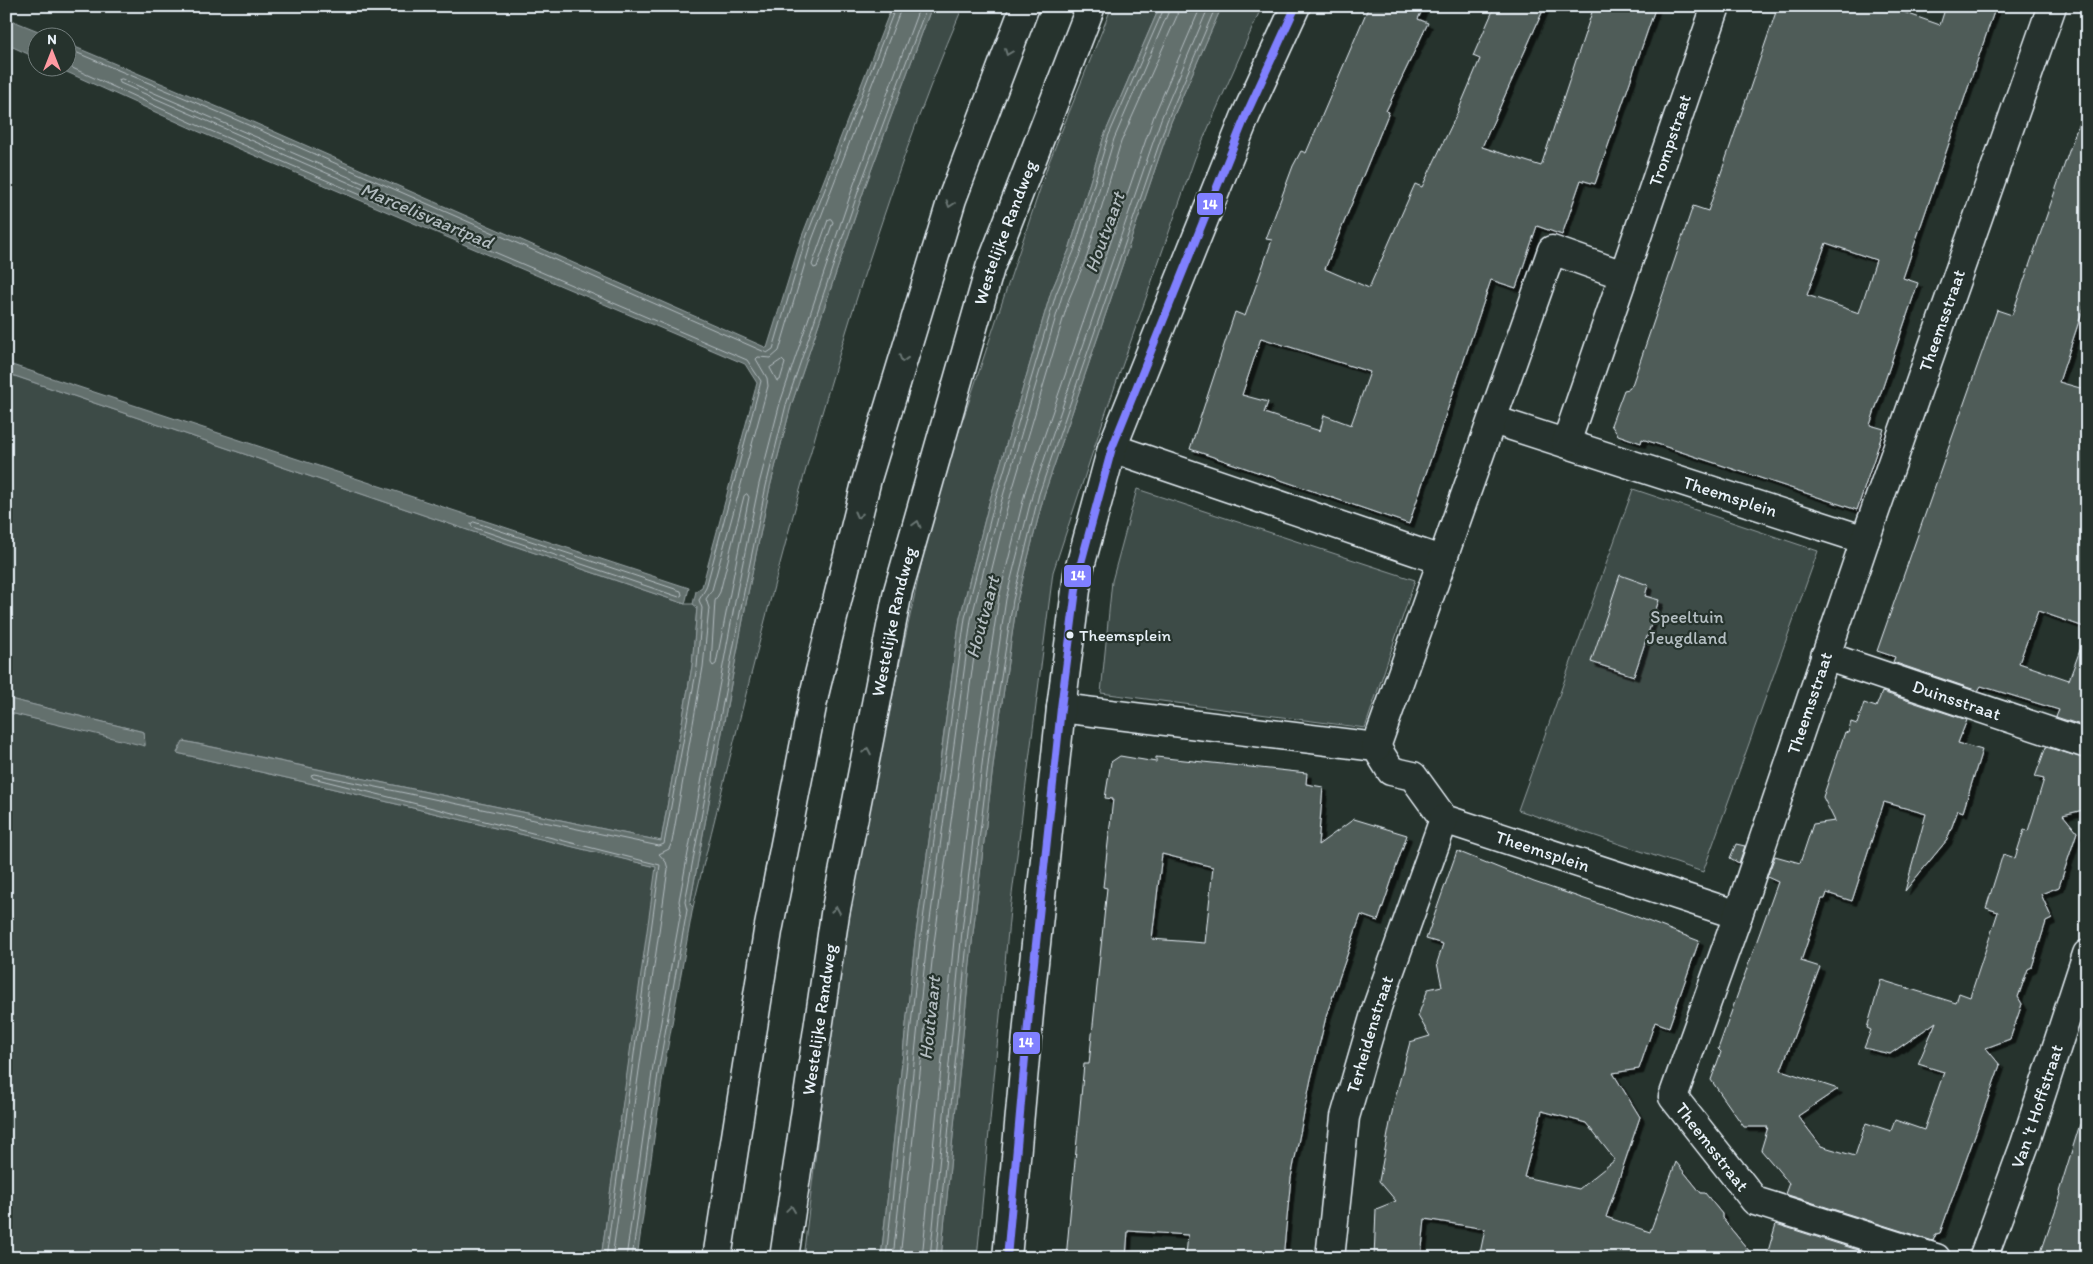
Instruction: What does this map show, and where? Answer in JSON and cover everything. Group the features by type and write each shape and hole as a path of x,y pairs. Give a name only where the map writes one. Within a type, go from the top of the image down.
{"street":[{"path":"717,1258 768,931 815,691 864,488 952,199 1025,6"},
{"name":"Westelijke Randweg","path":"784,1258 835,914 898,591 990,268 1091,6"},
{"path":"1007,1258 1031,991 1061,708 1078,574 1112,448 1242,123 1296,6"},
{"name":"Trompstraat","path":"1566,443 1716,6"},
{"name":"Theemsstraat","path":"1936,1258 1755,1202 1673,1097 1738,915 1865,540 2052,6"},
{"path":"1376,747 1552,250 1623,275"},
{"path":"1493,420 1566,443"},
{"name":"Theemsplein","path":"1566,443 1865,540"},
{"path":"1112,448 1441,560"},
{"name":"Duinsstraat","path":"1825,656 2087,744"},
{"path":"1061,708 1376,747 1392,770 1413,776 1444,819"},
{"name":"Theemsplein","path":"1444,819 1738,915"},
{"name":"Terheidenstraat","path":"1330,1258 1345,1118 1377,1007 1444,819"},
{"name":"Van 't Hoffstraat","path":"1983,1258 2025,1144 2087,954"}],"green space":[{"path":"932,6 963,6 904,158 852,313 808,461 768,609 693,907 690,904 748,593 770,487 791,406 865,187"},
{"path":"1112,6 1160,6 1104,136 1069,250 1051,292 989,503 960,618 915,941 881,1258 803,1258 837,980 887,721 934,506 1049,162"},
{"path":"1222,6 1262,6 1195,158 1105,415 1053,572 1010,910 977,1258 941,1258 973,933 995,750 1017,601 1044,495 1171,122"},
{"path":"6,373 685,604 693,604 697,607 692,666 661,841 184,741 177,753 657,867 601,1258 6,1258 6,712 145,745 144,732 6,698"},
{"name":"Theemsplein","path":"1137,489 1415,580 1365,728 1101,693 1112,581"},
{"name":"Speeltuin Jeugdland","path":"1633,489 1818,551 1703,872 1518,810"}],"water":[{"name":"Marcelisvaartpad","path":"892,6 932,6 865,187 791,406 770,487 748,593 690,904 693,907 664,1068 637,1258 601,1258 656,867 177,753 183,741 661,841 692,666 697,607 693,604 696,591 702,587 757,383 745,364 195,130 78,77 78,48 232,113 767,348 802,236"},
{"name":"Houtvaart","path":"1160,6 1222,6 1171,122 1044,495 1017,601 995,750 973,933 941,1258 881,1258 915,941 960,618 989,503 1051,292 1069,250 1104,136"},
{"path":"6,18 31,28 28,28 28,54 6,44"},
{"path":"6,363 689,588 685,604 6,373"},
{"path":"6,698 144,732 145,746 6,712"}],"building":[{"path":"1369,6 1424,6 1418,19 1428,23 1386,111 1389,112 1325,269 1369,288 1415,184 1422,187 1456,116 1480,59 1473,56 1495,6 1545,6 1482,147 1541,166 1594,6 1656,6 1595,184 1581,180 1562,235 1537,226 1516,288 1491,280 1409,524 1190,449 1235,312 1245,316 1272,240 1266,239 1293,166 1301,151 1306,153","holes":["1261,338 1370,372 1351,425 1324,415 1320,431 1264,413 1268,402 1242,395"]},
{"path":"1778,6 1886,6 1940,25 1946,6 1996,6 1903,278 1918,283 1870,425 1884,429 1857,510 1642,439 1641,443 1618,435 1611,425 1624,390 1629,389 1632,385 1693,206 1708,211","holes":["1826,243 1876,260 1859,313 1807,295"]},
{"path":"2083,111 2087,112 2087,297 2059,382 2087,390 2087,411 2081,430 2087,432 2087,628 2038,611 2019,663 2069,680 2083,642 2087,642 2087,727 2056,717 2059,710 1981,686 1978,691 1893,662 1895,657 1877,651 1997,310 2012,315"},
{"path":"1620,575 1648,585 1645,596 1659,600 1634,676 1591,662"},
{"path":"1882,692 1967,720 1958,743 1982,750 1963,812 1958,810 1947,840 1905,891 1926,814 1884,802 1852,901 1827,893 1825,899 1822,899 1801,961 1820,967 1781,1070 1838,1089 1798,1116 1821,1146 1855,1156 1866,1123 1891,1131 1895,1120 1924,1130 1944,1072 1918,1064 1936,1022 1890,1054 1864,1048 1871,1030 1867,1028 1881,980 1956,1003 1959,993 1970,997 1998,912 1986,908 2003,854 2015,858 2024,830 2028,831 2044,779 2035,777 2046,747 2087,759 2087,809 2063,815 2077,832 2059,887 2041,894 2052,919 2046,922 2032,967 2028,969 2018,997 2022,1004 2010,1039 1986,1048 2000,1065 1940,1233 1936,1234 1933,1241 1785,1194 1789,1183 1761,1150 1768,1127 1744,1127 1711,1080 1721,1052 1718,1049 1778,882 1767,877 1775,856 1800,863 1813,824 1835,821 1823,797 1845,732 1848,733 1851,722 1857,724 1864,703 1876,707"},
{"path":"1120,756 1156,762 1156,757 1307,773 1306,784 1323,787 1318,845 1354,819 1407,835 1378,921 1361,915 1327,1013 1311,1079 1291,1178 1283,1258 1186,1255 1188,1235 1128,1231 1126,1258 1066,1258 1084,1064 1089,1064 1107,888 1103,887 1113,799 1105,798 1111,762","holes":["1162,854 1213,867 1205,943 1152,939"]},
{"path":"1736,844 1745,846 1739,863 1730,858"},
{"path":"1457,851 1534,882 1632,915 1699,941 1669,1027 1655,1022 1639,1069 1613,1073 1640,1117 1606,1217 1650,1232 1676,1162 1701,1193 1705,1193 1722,1214 1722,1218 1755,1258 1479,1258 1485,1229 1425,1219 1421,1258 1374,1258 1376,1209 1396,1201 1379,1181 1394,1102 1410,1042 1430,1036 1418,1016 1428,989 1442,986 1437,963 1443,944 1426,939","holes":["1542,1111 1586,1123 1615,1160 1579,1189 1524,1177"]},
{"path":"2080,1124 2087,1125 2087,1258 2039,1258 2061,1194 2059,1192"},
{"path":"1776,1224 1883,1258 1766,1258"}],"transit line":[{"name":"14","path":"1007,1258 1031,991 1061,708 1078,574 1112,448 1246,115 1296,6"}],"place":[{"name":"Theemsplein","path":"1070,635"}]}
